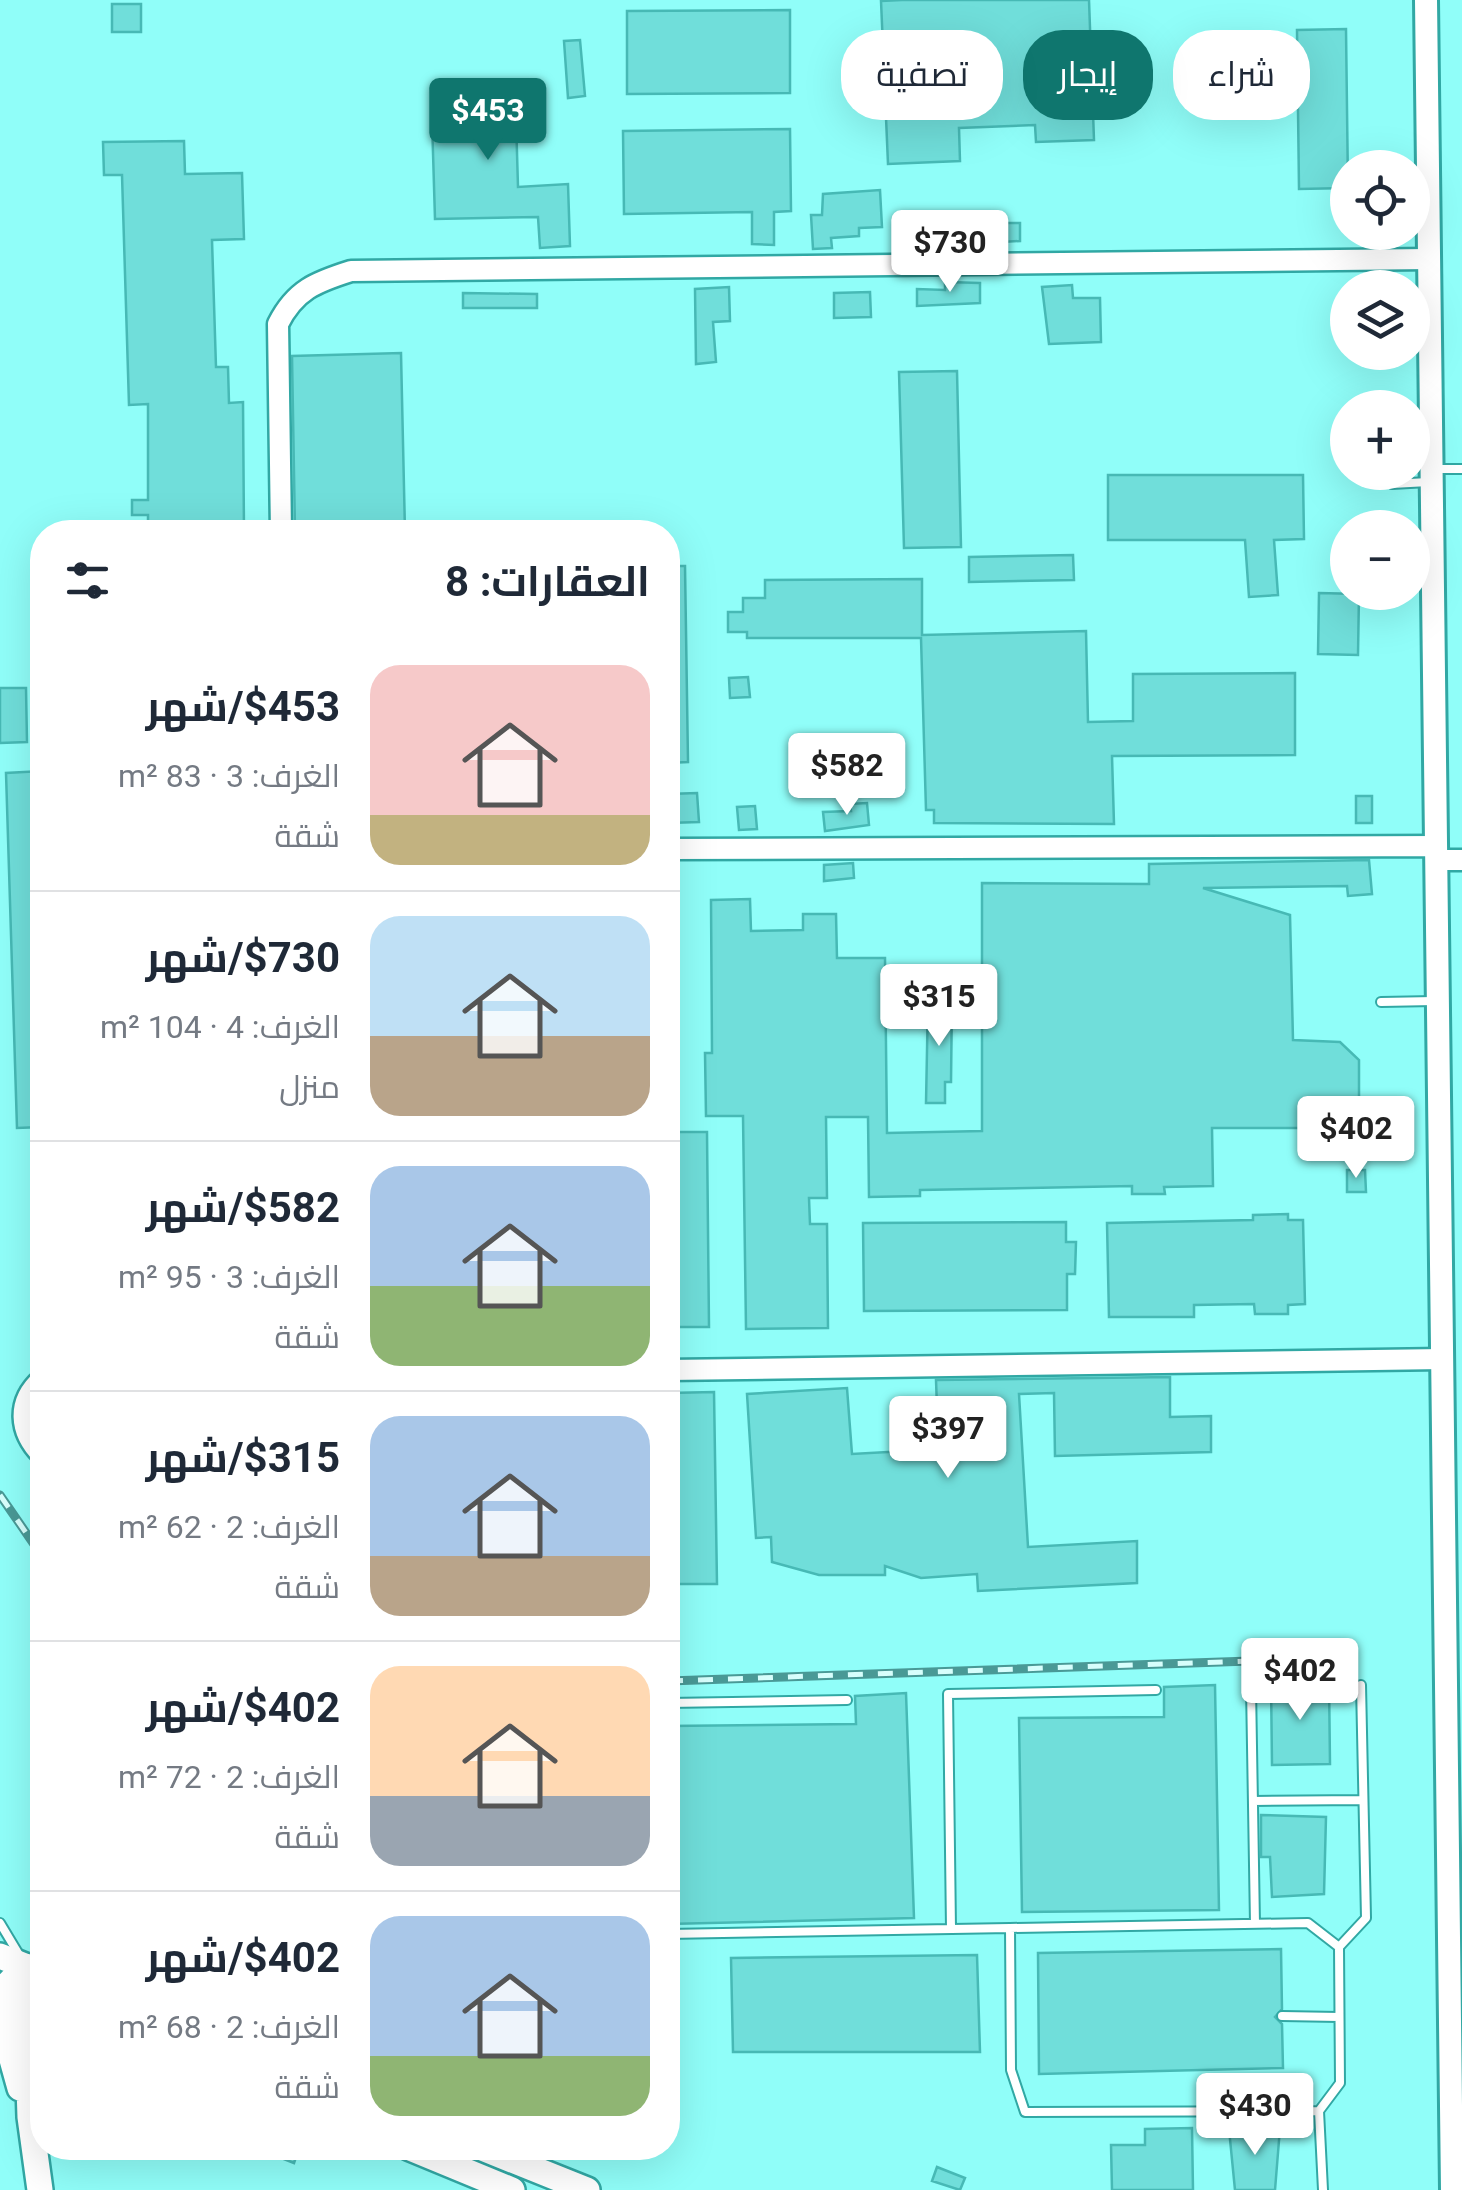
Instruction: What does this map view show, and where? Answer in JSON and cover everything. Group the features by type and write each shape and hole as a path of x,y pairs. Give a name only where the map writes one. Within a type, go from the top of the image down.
{"main road":[{"path":"1426,0 1443,1359 1455,1800 1452,2190"},
{"path":"0,1956 24,1983 30,2117"},
{"path":"24,1983 4,2027 30,2117"},
{"path":"36,2160 40,2190"},
{"path":"439,2160 512,2190"},
{"path":"512,2160 587,2190"}],"street":[{"path":"281,520 278,324 290,300 313,283 351,271 1266,268 1429,259"},
{"path":"680,849 1437,853 1462,860"},
{"path":"680,1370 1443,1359"},
{"path":"30,1394 22,1417 30,1440"}],"lane":[{"path":"1432,476 1462,470"},
{"path":"1381,1002 1439,1001"},
{"path":"1323,2190 1319,2111 1340,2084 1339,1947 1366,1918 1361,1685"},
{"path":"1252,1688 1255,1924"},
{"path":"952,1929 948,1694 1156,1690"},
{"path":"680,1702 847,1700"},
{"path":"1253,1801 1364,1800"},
{"path":"0,1923 24,1983"},
{"path":"680,1934 1308,1923 1339,1947"},
{"path":"1010,1928 1011,2070 1025,2112 1319,2111"},
{"path":"1282,2016 1339,2017"}],"building":[{"path":"1089,0 1090,30 1023,30 1023,120 1093,120 1094,140 1036,142 1035,125 959,128 960,161 888,164 886,120 1003,120 1003,30 882,30 881,1"},
{"path":"112,4 141,4 141,32 112,32"},
{"path":"790,10 790,93 627,94 627,11"},
{"path":"1346,29 1348,150 1330,150 1330,188 1299,189 1298,120 1310,120 1310,30 1297,30"},
{"path":"580,40 585,96 568,98 564,41"},
{"path":"515,84 518,187 568,184 570,246 540,248 538,217 435,219 431,86"},
{"path":"790,129 791,211 774,212 774,245 752,244 752,212 624,214 623,131"},
{"path":"184,141 185,174 242,173 244,239 212,240 216,367 228,367 229,403 243,402 244,520 148,520 148,515 132,515 132,500 148,500 148,404 129,405 122,175 104,175 103,142"},
{"path":"880,190 882,227 859,228 859,236 831,238 832,248 813,249 811,215 822,215 823,194"},
{"path":"1001,223 1020,223 1020,241 1002,242"},
{"path":"947,230 966,230 966,247 947,247"},
{"path":"945,282 980,283 980,303 917,306 917,289 945,290"},
{"path":"1072,285 1073,298 1100,298 1101,342 1049,344 1042,287"},
{"path":"729,287 730,321 713,322 716,362 696,364 695,289"},
{"path":"870,292 871,317 834,318 834,293"},
{"path":"463,293 537,294 537,308 463,308"},
{"path":"401,353 405,520 295,520 292,356"},
{"path":"957,371 961,547 904,548 899,372"},
{"path":"1108,475 1303,475 1304,539 1274,540 1278,595 1249,597 1245,540 1108,540"},
{"path":"1073,555 1074,580 969,582 969,557"},
{"path":"680,566 685,566 688,762 680,762"},
{"path":"922,579 922,635 1086,631 1088,722 1133,721 1133,674 1295,673 1295,755 1112,756 1114,824 934,823 934,810 926,810 921,638 747,638 747,632 728,632 728,612 743,612 743,598 765,598 765,580"},
{"path":"1319,593 1330,593 1330,610 1359,610 1358,655 1318,654"},
{"path":"748,677 750,697 730,698 729,678"},
{"path":"0,688 26,688 27,742 0,743"},
{"path":"30,772 30,1127 17,1128 6,773"},
{"path":"697,793 699,822 680,823 680,794"},
{"path":"1356,796 1372,796 1372,823 1356,823"},
{"path":"867,803 869,825 825,831 823,812 851,811 850,804"},
{"path":"755,806 757,829 739,830 737,807"},
{"path":"1369,860 1372,894 1348,896 1347,886 1203,888 1290,915 1293,1040 1340,1042 1359,1060 1359,1106 1340,1109 1339,1128 1212,1128 1213,1186 1164,1187 1165,1194 1132,1194 1132,1186 920,1190 920,1196 869,1197 868,1117 826,1117 827,1198 809,1198 810,1224 827,1224 828,1328 746,1329 743,1116 706,1116 705,1053 712,1053 711,900 750,899 751,931 803,930 803,914 836,914 837,958 885,958 887,1133 982,1131 982,883 1149,884 1149,864"},
{"path":"853,863 854,878 824,881 824,865"},
{"path":"928,999 952,999 951,1082 945,1082 945,1103 926,1103"},
{"path":"680,1132 707,1132 709,1327 680,1327"},
{"path":"1347,1170 1365,1170 1366,1192 1347,1192"},
{"path":"1288,1214 1288,1220 1303,1220 1305,1304 1288,1305 1288,1314 1255,1314 1254,1304 1194,1305 1194,1317 1109,1317 1107,1223 1253,1220 1253,1215"},
{"path":"1066,1222 1066,1242 1076,1242 1075,1274 1067,1274 1067,1310 864,1311 863,1223"},
{"path":"1170,1377 1170,1417 1211,1416 1211,1452 1055,1456 1054,1393 1019,1394 1028,1547 1137,1541 1137,1583 978,1591 977,1574 921,1578 885,1566 885,1575 819,1575 772,1562 771,1537 756,1538 747,1394 847,1388 852,1454 924,1450 921,1409 937,1408 936,1380"},
{"path":"714,1392 717,1584 680,1584 680,1393"},
{"path":"1329,1681 1330,1764 1272,1765 1271,1682"},
{"path":"1215,1685 1219,1910 1022,1912 1019,1718 1164,1717 1164,1687"},
{"path":"906,1693 914,1918 680,1924 680,1726 856,1724 855,1696"},
{"path":"1261,1815 1326,1817 1324,1894 1272,1897 1270,1857 1261,1857"},
{"path":"1281,1949 1282,2009 1275,2017 1282,2024 1283,2068 1039,2074 1038,1953"},
{"path":"977,1955 980,2052 733,2052 731,1958"},
{"path":"1192,2128 1193,2190 1112,2190 1111,2145 1145,2145 1145,2129"},
{"path":"1280,2128 1275,2190 1235,2190 1229,2129"},
{"path":"937,2167 965,2178 960,2190 932,2181"}],"railway":[{"path":"0,1495 30,1539"},
{"path":"680,1681 1337,1658"}]}
